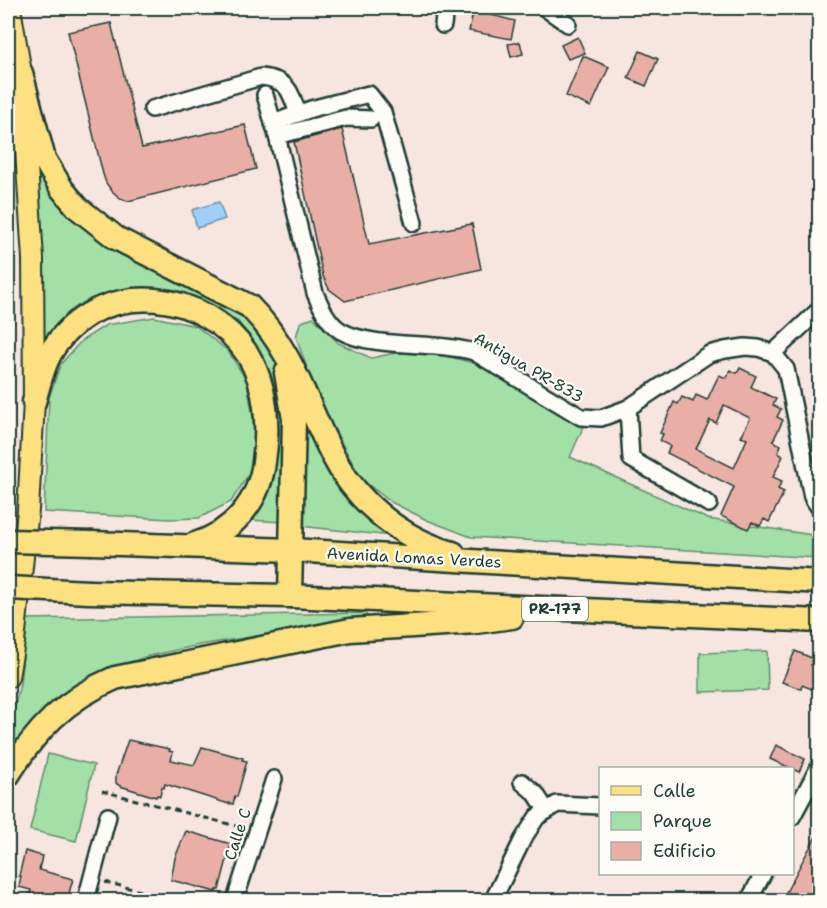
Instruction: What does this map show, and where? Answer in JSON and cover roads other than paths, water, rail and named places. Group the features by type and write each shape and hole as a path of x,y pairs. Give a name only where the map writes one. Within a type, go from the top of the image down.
{"highway":[{"path":"21,73 44,159 62,189 78,208 116,238 249,306 278,340 301,384 332,455 358,495 380,516 405,533 441,550 483,561"},
{"path":"34,402 43,367 56,345 70,329 98,309 144,299 159,300 207,314 222,326 248,356 263,397 266,450 262,475 244,512 235,522 208,539 185,546"},
{"path":"278,340 292,397 294,419 290,596"},
{"name":"Avenida Lomas Verdes","path":"8,541 291,550 819,582"},
{"name":"PR-177","path":"8,588 290,596 819,621"},
{"path":"8,776 29,742 47,722 84,693 115,678 350,630 476,622 562,610"}],"main road":[{"path":"8,677 28,510 34,402 33,259 21,73 10,8"}],"street":[{"path":"443,25 445,8"},
{"path":"545,8 568,24"},
{"path":"152,109 261,77 277,79 290,90 298,114"},
{"path":"275,130 298,114 311,109 369,94 383,112 414,223"},
{"name":"Antigua PR-833","path":"265,95 315,293 325,314 341,331 369,340 459,348 474,352 581,417 601,418 628,408 709,354 745,347 773,353"},
{"path":"275,130 346,118 371,118"},
{"path":"819,309 773,353 786,369 812,496 819,509"},
{"path":"628,408 631,459 709,504"},
{"path":"794,813 819,765"},
{"name":"Calle C","path":"235,900 274,779"},
{"path":"522,782 536,794 547,811"},
{"path":"493,900 523,839 537,817 558,804 599,807"},
{"path":"86,900 108,816"},
{"path":"749,900 761,875"}],"water":[{"path":"219,202 225,219 197,228 192,210"}]}
